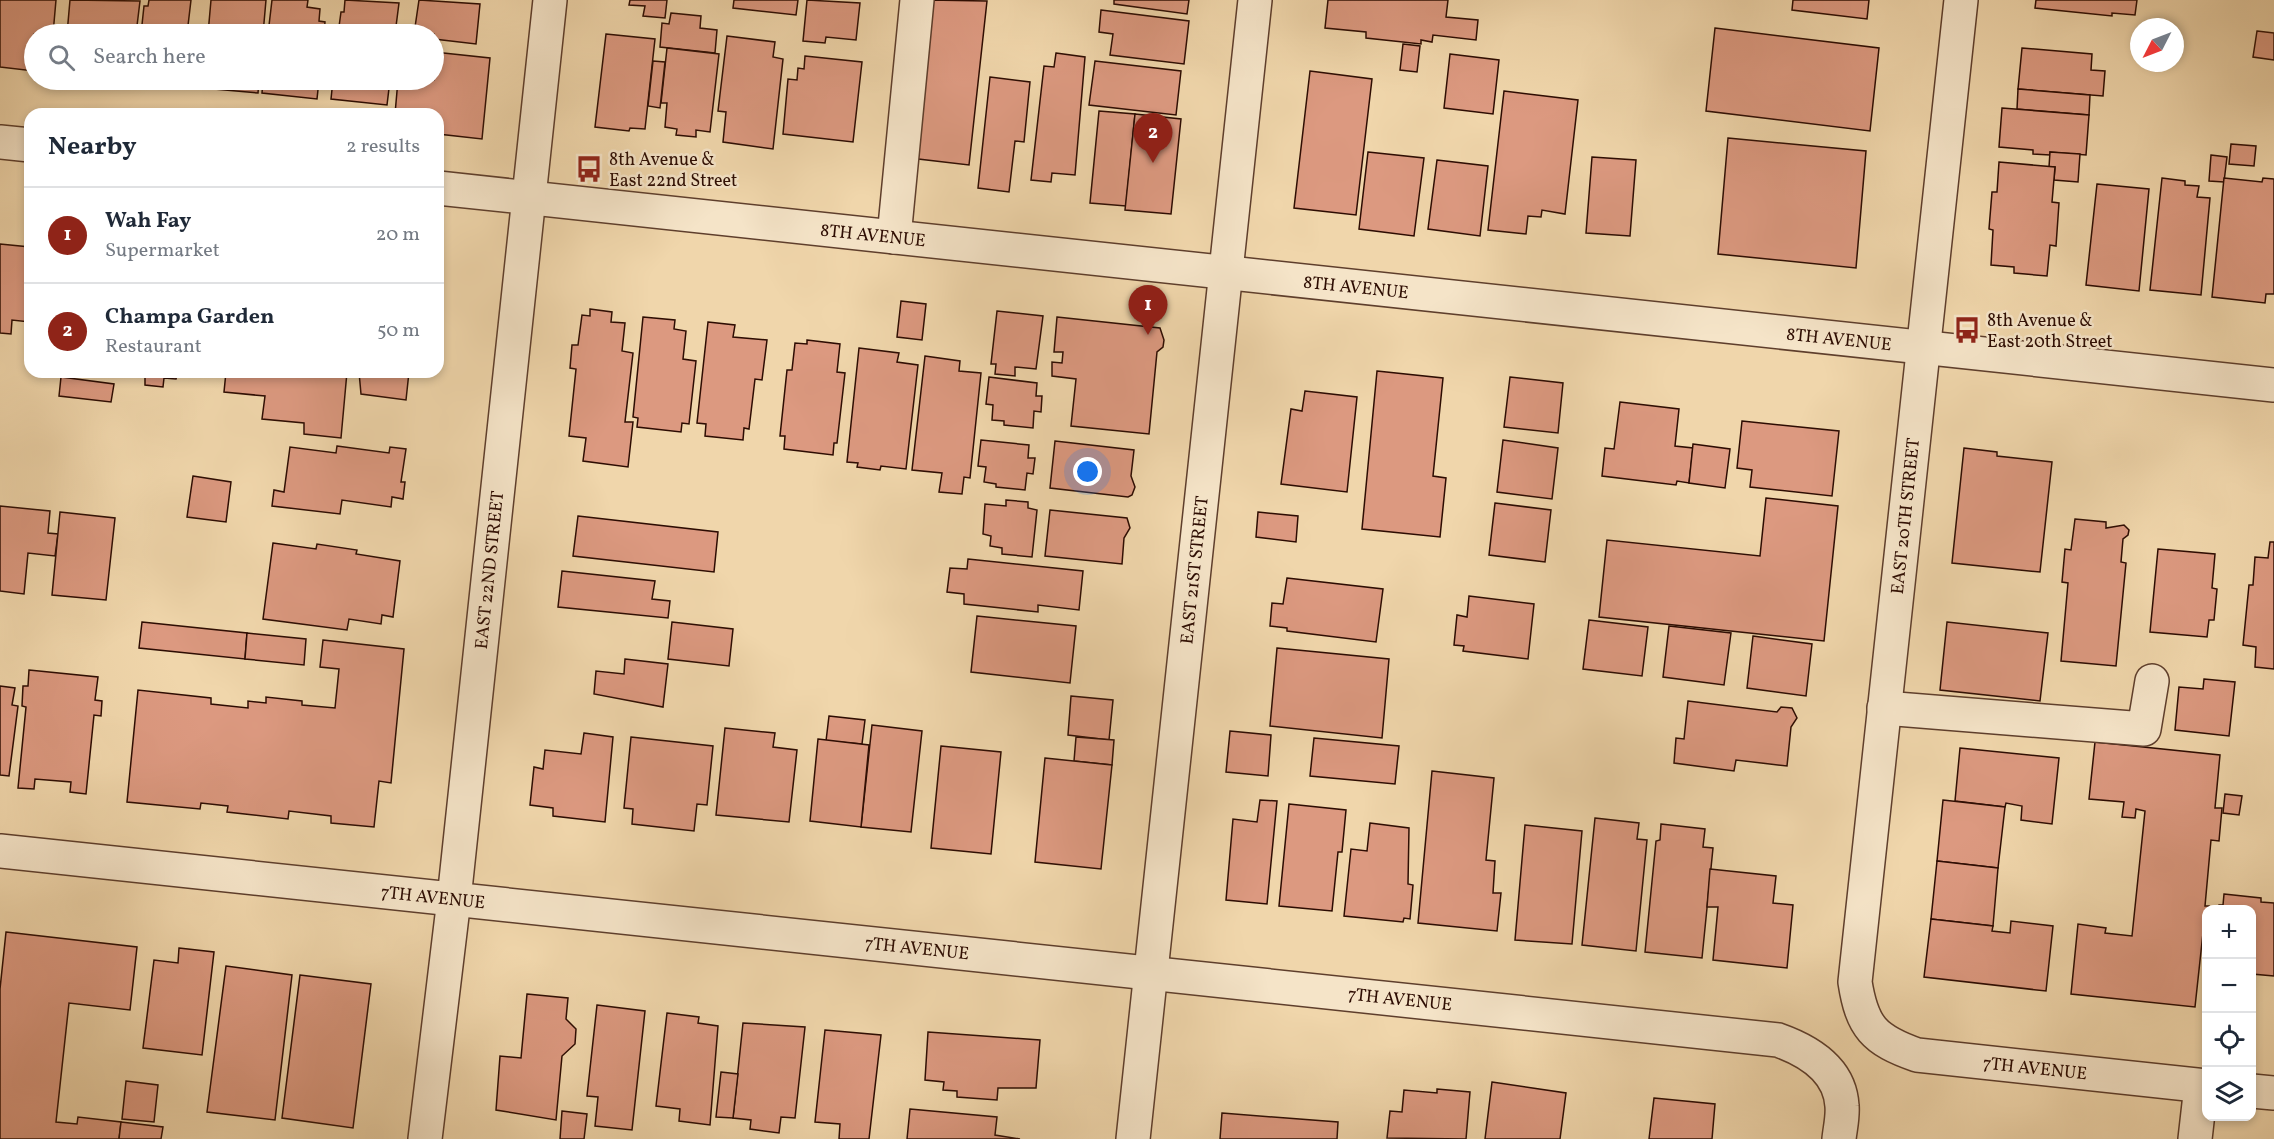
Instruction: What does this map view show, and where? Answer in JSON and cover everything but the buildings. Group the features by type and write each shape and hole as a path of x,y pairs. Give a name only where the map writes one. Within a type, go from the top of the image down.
{"street":[{"name":"EAST 22ND STREET","path":"425,1139 454,899 550,0"},
{"path":"894,237 917,0"},
{"name":"EAST 21ST STREET","path":"1133,1139 1255,0"},
{"name":"EAST 20TH STREET","path":"1870,1030 1859,1008 1855,982 1961,0"},
{"path":"0,142 24,144"},
{"name":"8TH AVENUE","path":"444,189 2274,385"},
{"path":"1884,708 2145,729 2152,681"},
{"name":"7TH AVENUE","path":"0,851 1778,1040 1803,1049 1826,1066 1837,1087 1842,1106 1839,1139"},
{"name":"7TH AVENUE","path":"1870,1030 1894,1047 1917,1055 2202,1086"},
{"path":"2256,1092 2274,1094"},
{"path":"2195,1139 2202,1098"}],"place":[{"name":"Champa Garden","path":"1153,163"},
{"name":"8th Avenue & East 22nd Street","path":"589,169"},
{"name":"8th Avenue & East 20th Street","path":"1967,330"},
{"name":"Wah Fay","path":"1148,335"}]}
